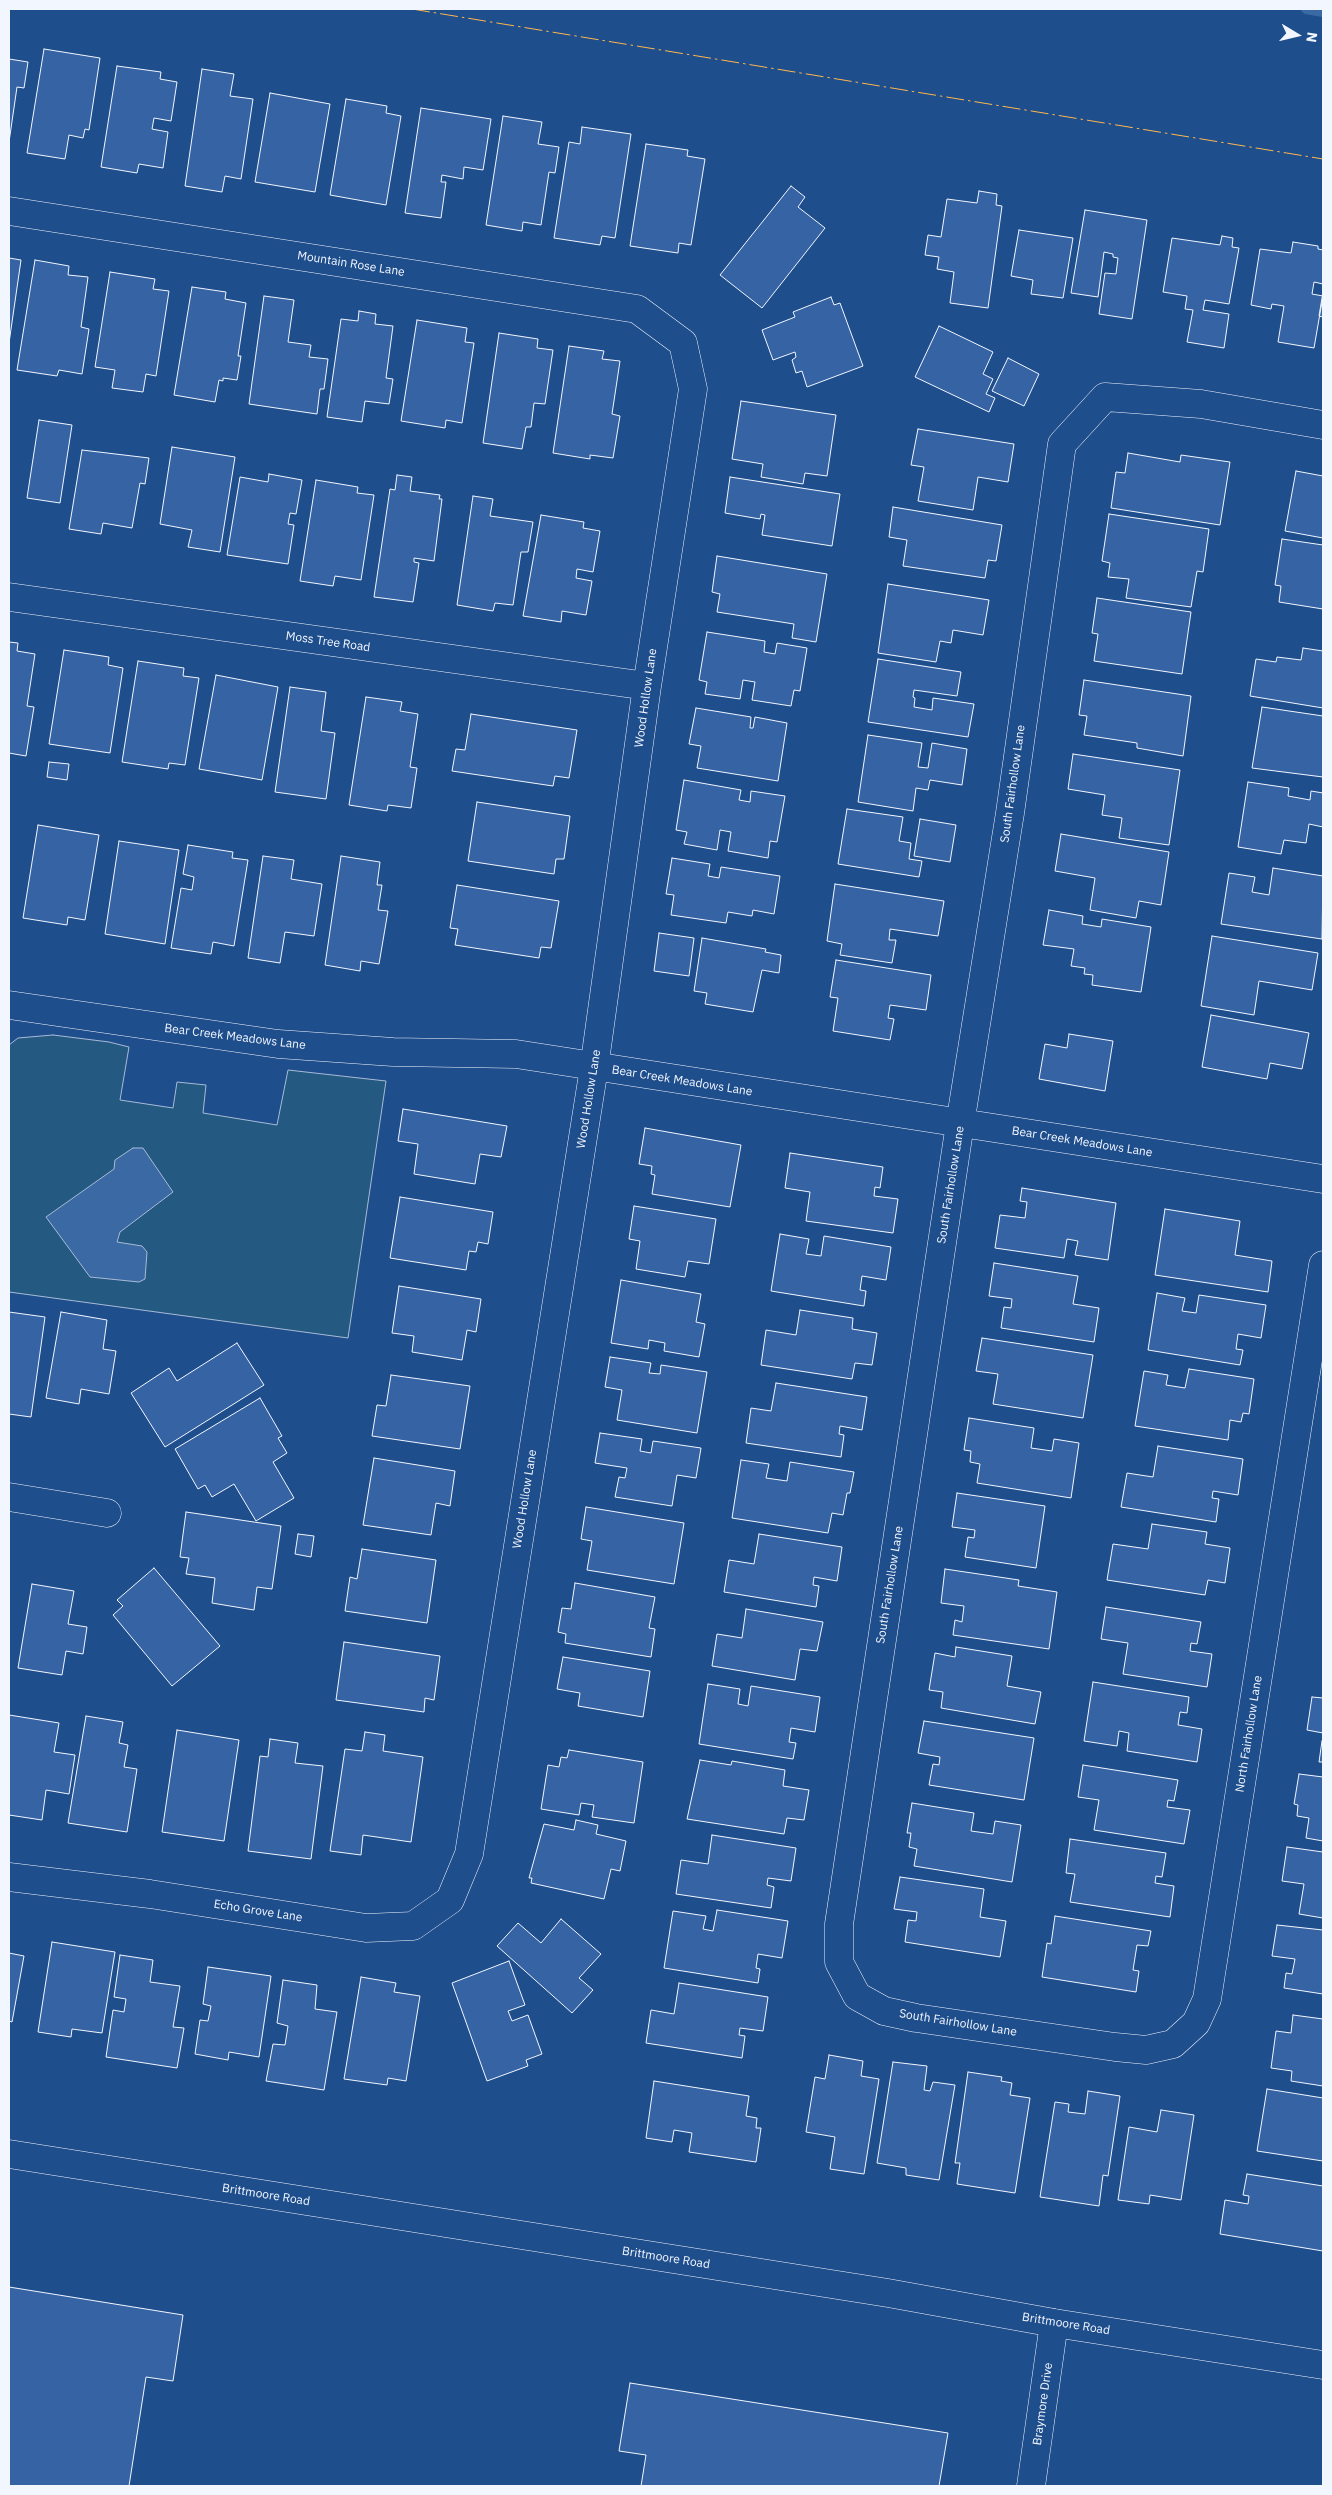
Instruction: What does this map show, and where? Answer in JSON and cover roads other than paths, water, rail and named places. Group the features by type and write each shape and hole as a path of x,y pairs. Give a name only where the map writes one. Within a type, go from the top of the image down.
{"street":[{"name":"Mountain Rose Lane","path":"9,211 637,309 683,343"},
{"name":"Wood Hollow Lane","path":"469,1854 594,1068 647,686 693,389 683,343"},
{"name":"South Fairhollow Lane","path":"1026,2034 884,2012 857,1996 839,1962 839,1924 960,1124 1010,813 1062,444 1105,397 1201,404 1323,425"},
{"name":"Moss Tree Road","path":"9,597 647,686"},
{"name":"Bear Creek Meadows Lane","path":"9,1005 278,1044 393,1052 516,1054 594,1068 1323,1179"},
{"name":"North Fairhollow Lane","path":"1026,2034 1146,2050 1173,2044 1196,2023 1206,1998 1323,1265"},
{"path":"9,1497 107,1513"},
{"name":"Echo Grove Lane","path":"9,1878 150,1894 366,1928 414,1926 450,1900 469,1854"},
{"name":"Brittmoore Road","path":"9,2154 888,2293 1054,2322 1323,2365"},
{"name":"Braymore Drive","path":"1031,2486 1054,2322"}],"waterway":[{"path":"1306,9 1323,12"}]}
